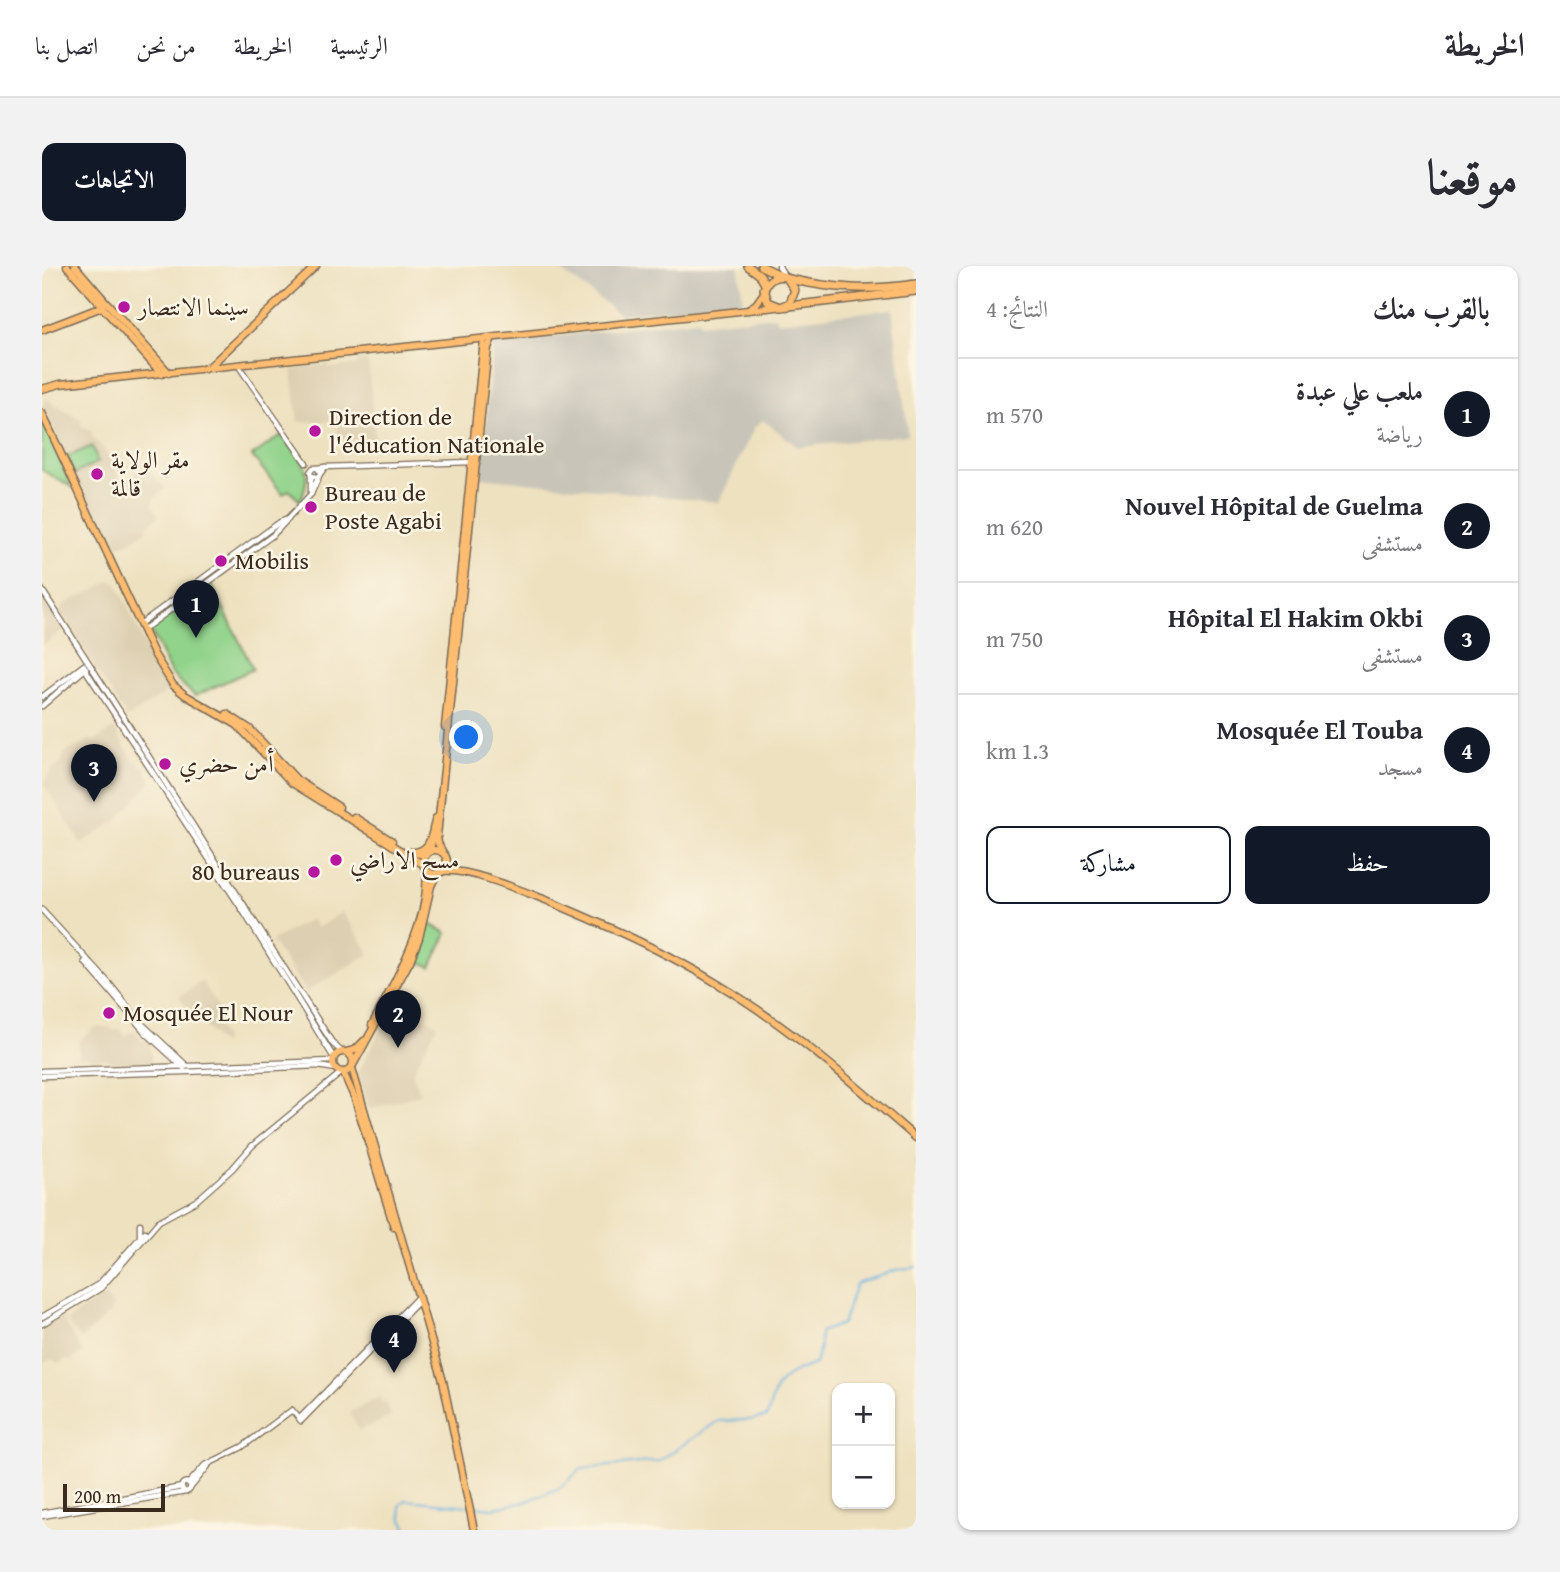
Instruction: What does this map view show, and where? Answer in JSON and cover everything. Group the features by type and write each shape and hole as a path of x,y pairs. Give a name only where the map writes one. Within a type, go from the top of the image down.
{"highway":[{"path":"748,266 760,275 768,302 778,307 916,291"},
{"path":"761,266 785,277 858,290 916,284"},
{"path":"765,289 772,278 785,277 794,285 795,295 790,303 778,307"}],"main road":[{"path":"67,266 160,369"},
{"path":"75,266 104,305"},
{"path":"207,369 316,266"},
{"path":"745,310 756,304 765,289"},
{"path":"42,330 104,305"},
{"path":"44,387 150,376 160,369 207,369 778,307"},
{"path":"459,871 445,856 437,836 488,348 492,338"},
{"path":"418,1300 355,1099 334,1059 344,1052 360,1047 408,954 418,925 426,884 425,867 436,818 484,339"},
{"path":"42,413 159,665 173,685 191,699 242,729 304,793 341,812 425,867 440,872 459,871 538,897 626,934 718,983 819,1054 916,1138"},
{"path":"215,711 227,713 250,729 284,768 303,785 411,852 436,851 445,856"},
{"path":"411,852 428,846 436,818"},
{"path":"340,1071 353,1066 410,961 419,938 432,886 445,856"},
{"path":"344,1052 352,1057 421,1311 443,1381 474,1530"}],"street":[{"path":"779,266 785,277"},
{"path":"238,365 315,472"},
{"path":"315,472 325,467 472,462"},
{"path":"141,627 273,535 311,494 315,472"},
{"path":"42,590 86,666 334,1059 186,1069 140,1022 108,982 42,912"},
{"path":"42,696 86,666"},
{"path":"42,706 86,666"},
{"path":"86,666 333,1044 344,1052"},
{"path":"319,1062 326,1058 327,1044"},
{"path":"42,1073 318,1066 340,1071"},
{"path":"42,1324 101,1288 159,1221 196,1201 232,1169 252,1146 340,1071"},
{"path":"140,1237 141,1224"},
{"path":"42,1317 102,1282 146,1231"},
{"path":"42,1514 184,1489 185,1483 189,1485 204,1466 246,1445 292,1409 300,1420 418,1300"}],"shaded area":[{"path":"555,266 738,266 743,300 620,314"},
{"path":"892,309 908,435 798,447 763,420 754,428 719,502 480,477 494,343 699,320 700,324 776,316 778,322"},
{"path":"368,360 375,439 338,441 338,420 298,422 292,369 329,364 330,368 357,365 357,361"},
{"name":"مقر الولاية قالمة","path":"46,399 82,420 80,425 93,433 91,437 104,449 122,482 138,472 140,476 147,470 166,488 154,498 152,506 159,516 146,526 148,529 131,541 111,550 42,406"},
{"path":"111,581 117,584 154,665 171,690 127,718 60,611 63,605"},
{"path":"42,594 64,629 42,646"},
{"path":"114,729 135,763 143,765 152,781 116,821 81,843 44,784 50,771 60,765 65,753 91,739 93,742"},
{"path":"342,912 370,953 306,992 271,941 311,919 317,928"},
{"path":"202,981 222,1015 219,1028 225,1041 221,1044 179,997"},
{"path":"395,1002 438,1025 412,1072 420,1094 369,1109 358,1073"},
{"path":"110,1027 111,1030 121,1029 125,1037 128,1036 127,1033 136,1032 142,1041 144,1039 150,1043 151,1062 110,1063 107,1059 90,1059 86,1056 79,1058 79,1041 94,1028"},
{"path":"104,1295 113,1306 111,1312 81,1339 66,1321"},
{"path":"61,1316 83,1353 69,1361 67,1359 59,1363 52,1359 42,1364 42,1328"},
{"path":"380,1397 392,1416 359,1431 350,1412"}],"green space":[{"path":"42,417 72,487 42,470"},
{"path":"281,435 304,465 306,481 300,501 289,490 283,494 252,456"},
{"path":"92,446 98,462 75,474 67,457"},
{"path":"212,585 253,669 195,696 171,674 150,629"},
{"path":"430,924 447,933 431,967 414,959"}],"waterway":[{"path":"473,1506 494,1508 525,1502 560,1488 581,1469 659,1461 718,1421 767,1417 781,1382 815,1364 820,1347 820,1332 842,1324 856,1284 896,1270 916,1267"},
{"path":"408,1530 402,1520 400,1506 406,1500 468,1506"}],"place":[{"name":"سينما الانتصار","path":"124,307"},
{"name":"Direction de l'éducation Nationale","path":"315,431"},
{"name":"مقر الولاية قالمة","path":"97,474"},
{"name":"Bureau de Poste Agabi","path":"311,507"},
{"name":"Mobilis","path":"221,561"},
{"name":"ملعب علي عبدة","path":"196,638"},
{"name":"أمن حضري","path":"165,764"},
{"name":"Hôpital El Hakim Okbi","path":"94,802"},
{"name":"مسح الاراضي","path":"336,860"},
{"name":"80 bureaus","path":"314,872"},
{"name":"Mosquée El Nour","path":"109,1013"},
{"name":"Nouvel Hôpital de Guelma","path":"398,1048"},
{"name":"Mosquée El Touba","path":"394,1373"}]}
